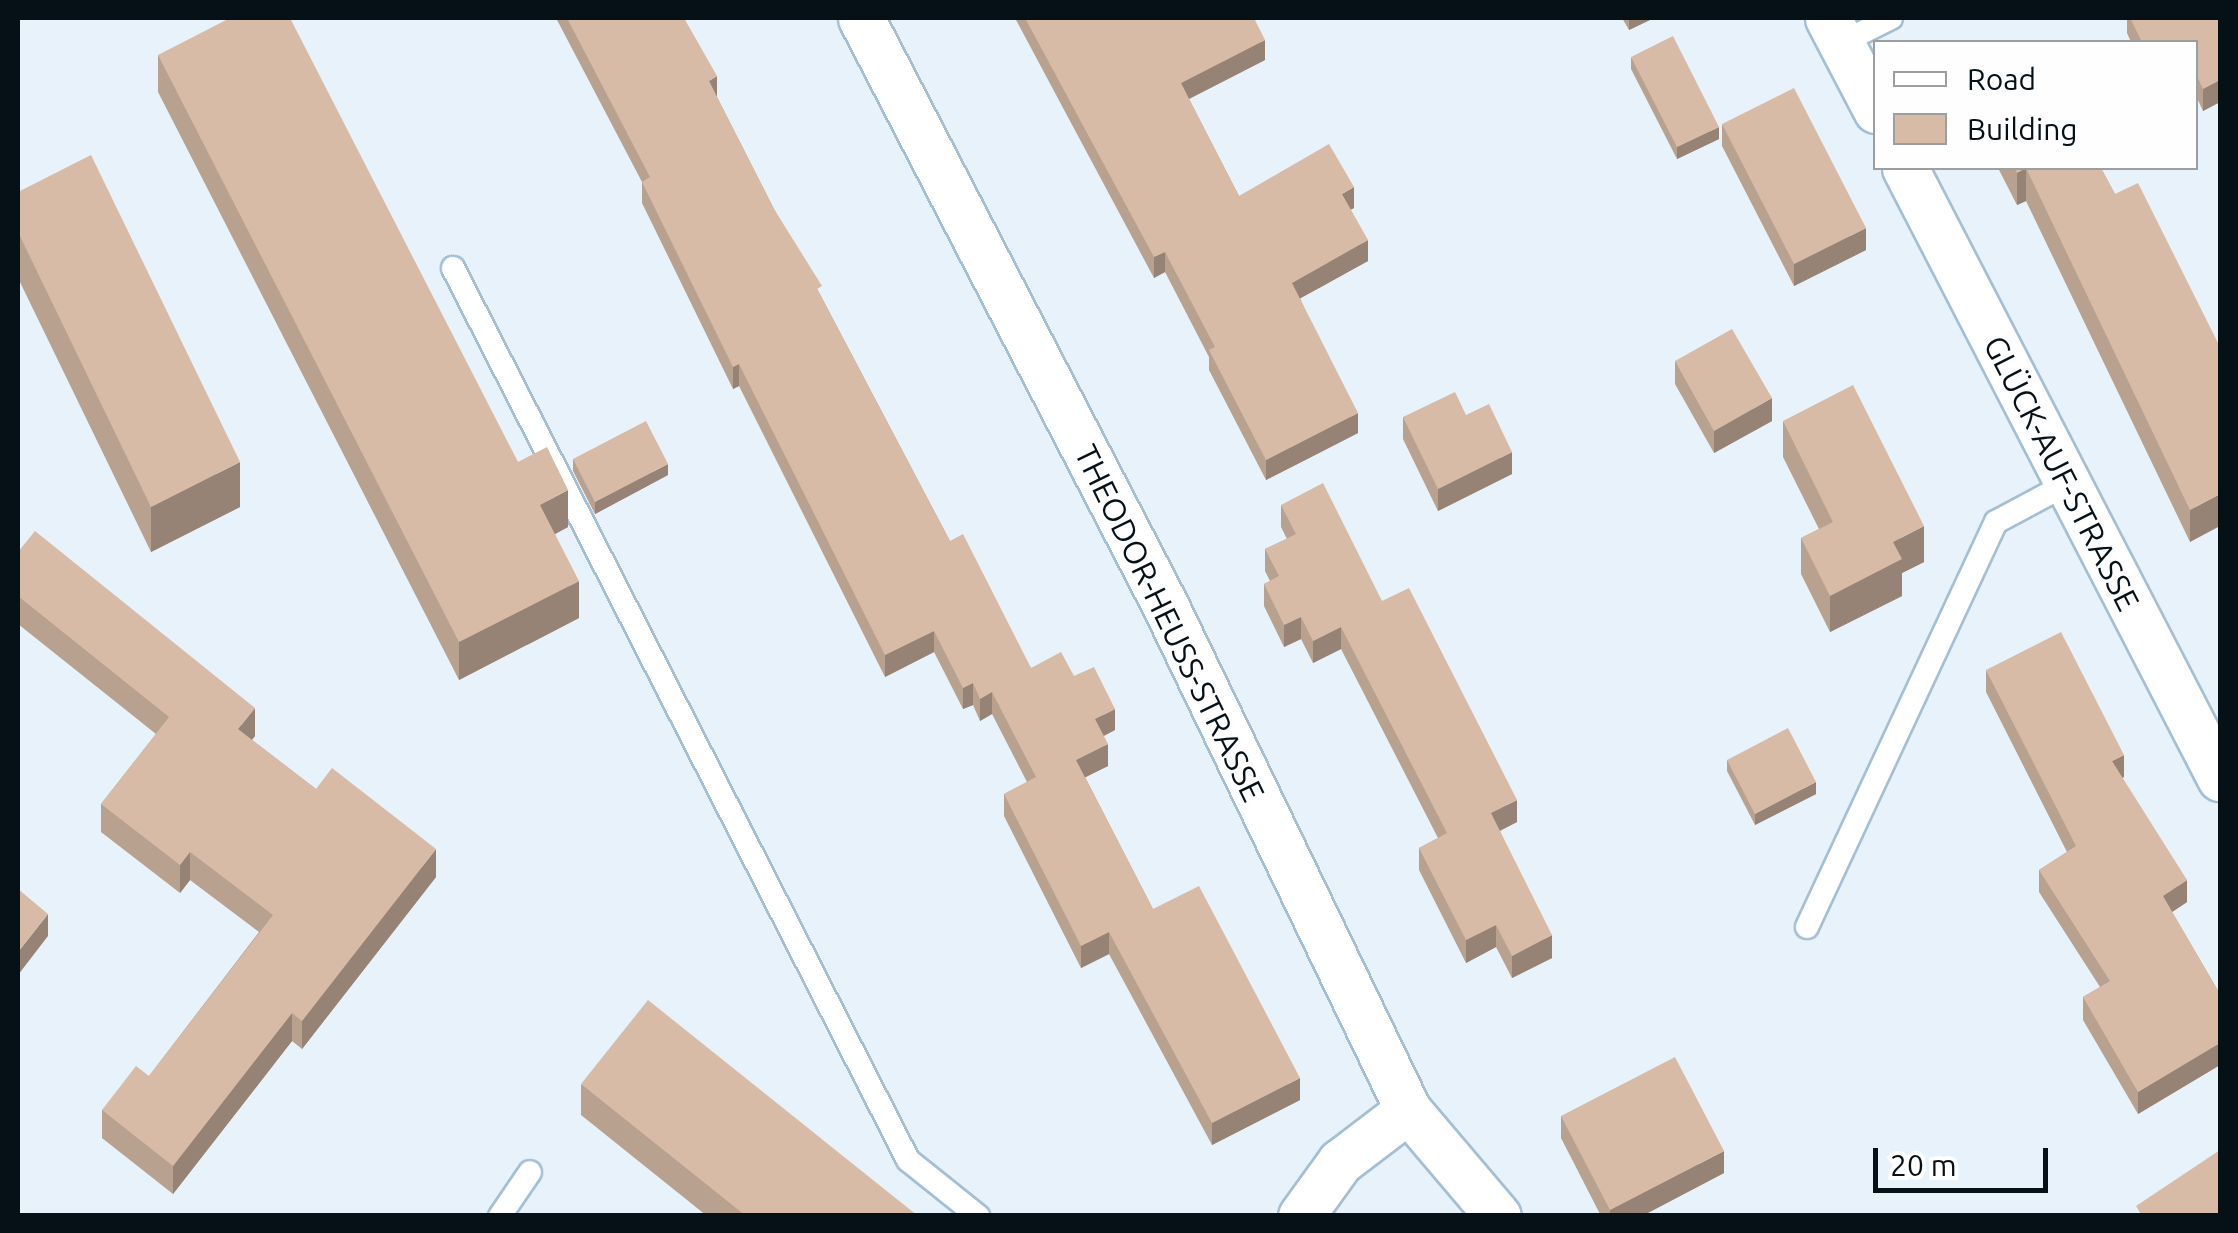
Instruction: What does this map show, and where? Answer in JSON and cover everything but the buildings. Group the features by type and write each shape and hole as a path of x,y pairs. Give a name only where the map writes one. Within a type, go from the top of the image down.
{"street":[{"name":"THEODOR-HEUSS-STRASSE","path":"861,18 1164,605 1408,1110 1498,1216"},
{"path":"1835,30 1873,104"},
{"name":"GLÜCK-AUF-STRASSE","path":"1906,170 2220,778"},
{"path":"1302,1216 1340,1162 1408,1110"}],"lane":[{"path":"1835,30 1891,18"},
{"path":"453,268 908,1160 978,1216"},
{"path":"1807,928 1996,522 2068,484"},
{"path":"500,1216 530,1172"}]}
